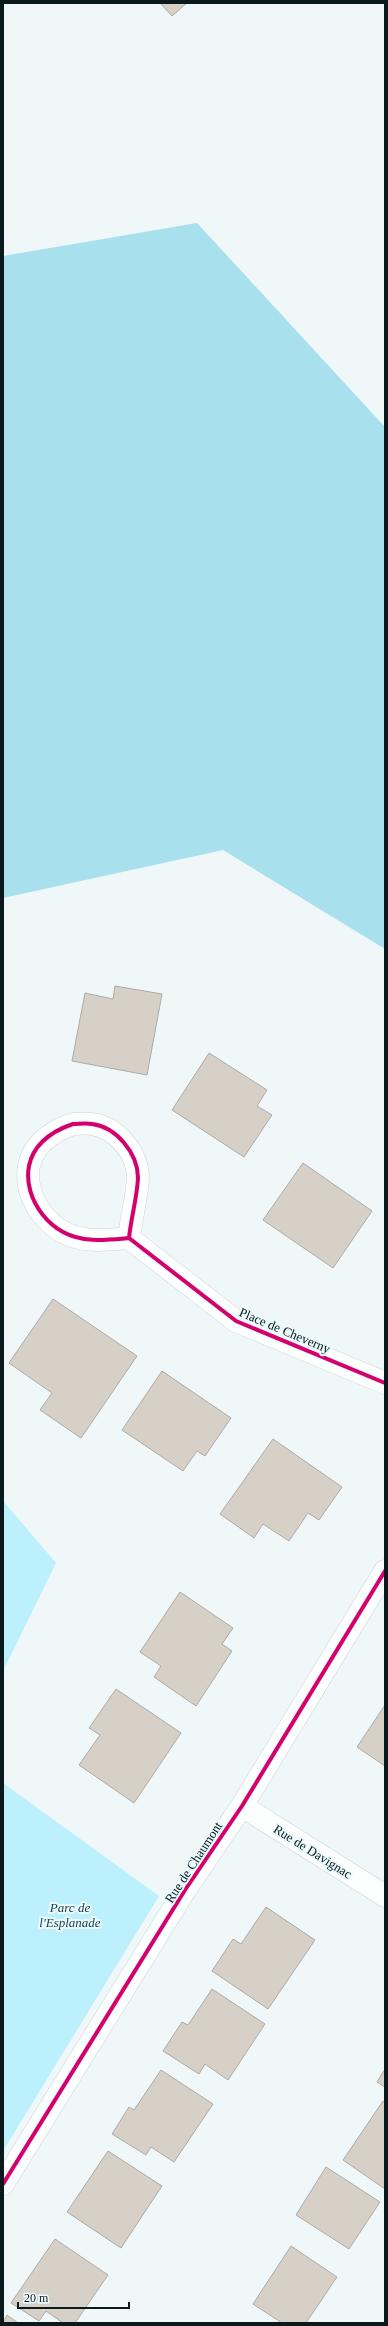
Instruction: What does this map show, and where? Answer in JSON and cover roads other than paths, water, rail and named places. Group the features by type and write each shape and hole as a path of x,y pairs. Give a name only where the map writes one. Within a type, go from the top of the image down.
{"street":[{"path":"73,1124 92,1124 110,1130 125,1142 134,1158 138,1176 128,1238 96,1240 78,1238 63,1232 48,1222 37,1210 30,1194 28,1184 31,1159 41,1142 56,1130 73,1124"},
{"name":"Place de Cheverny","path":"128,1238 236,1322 385,1383"},
{"name":"Rue de Chaumont","path":"3,2184 185,1890 242,1806 385,1571"},
{"name":"Rue de Davignac","path":"242,1806 385,1896"}],"park label":[{"name":"Parc de l'Esplanade","path":"70,1914"}]}
